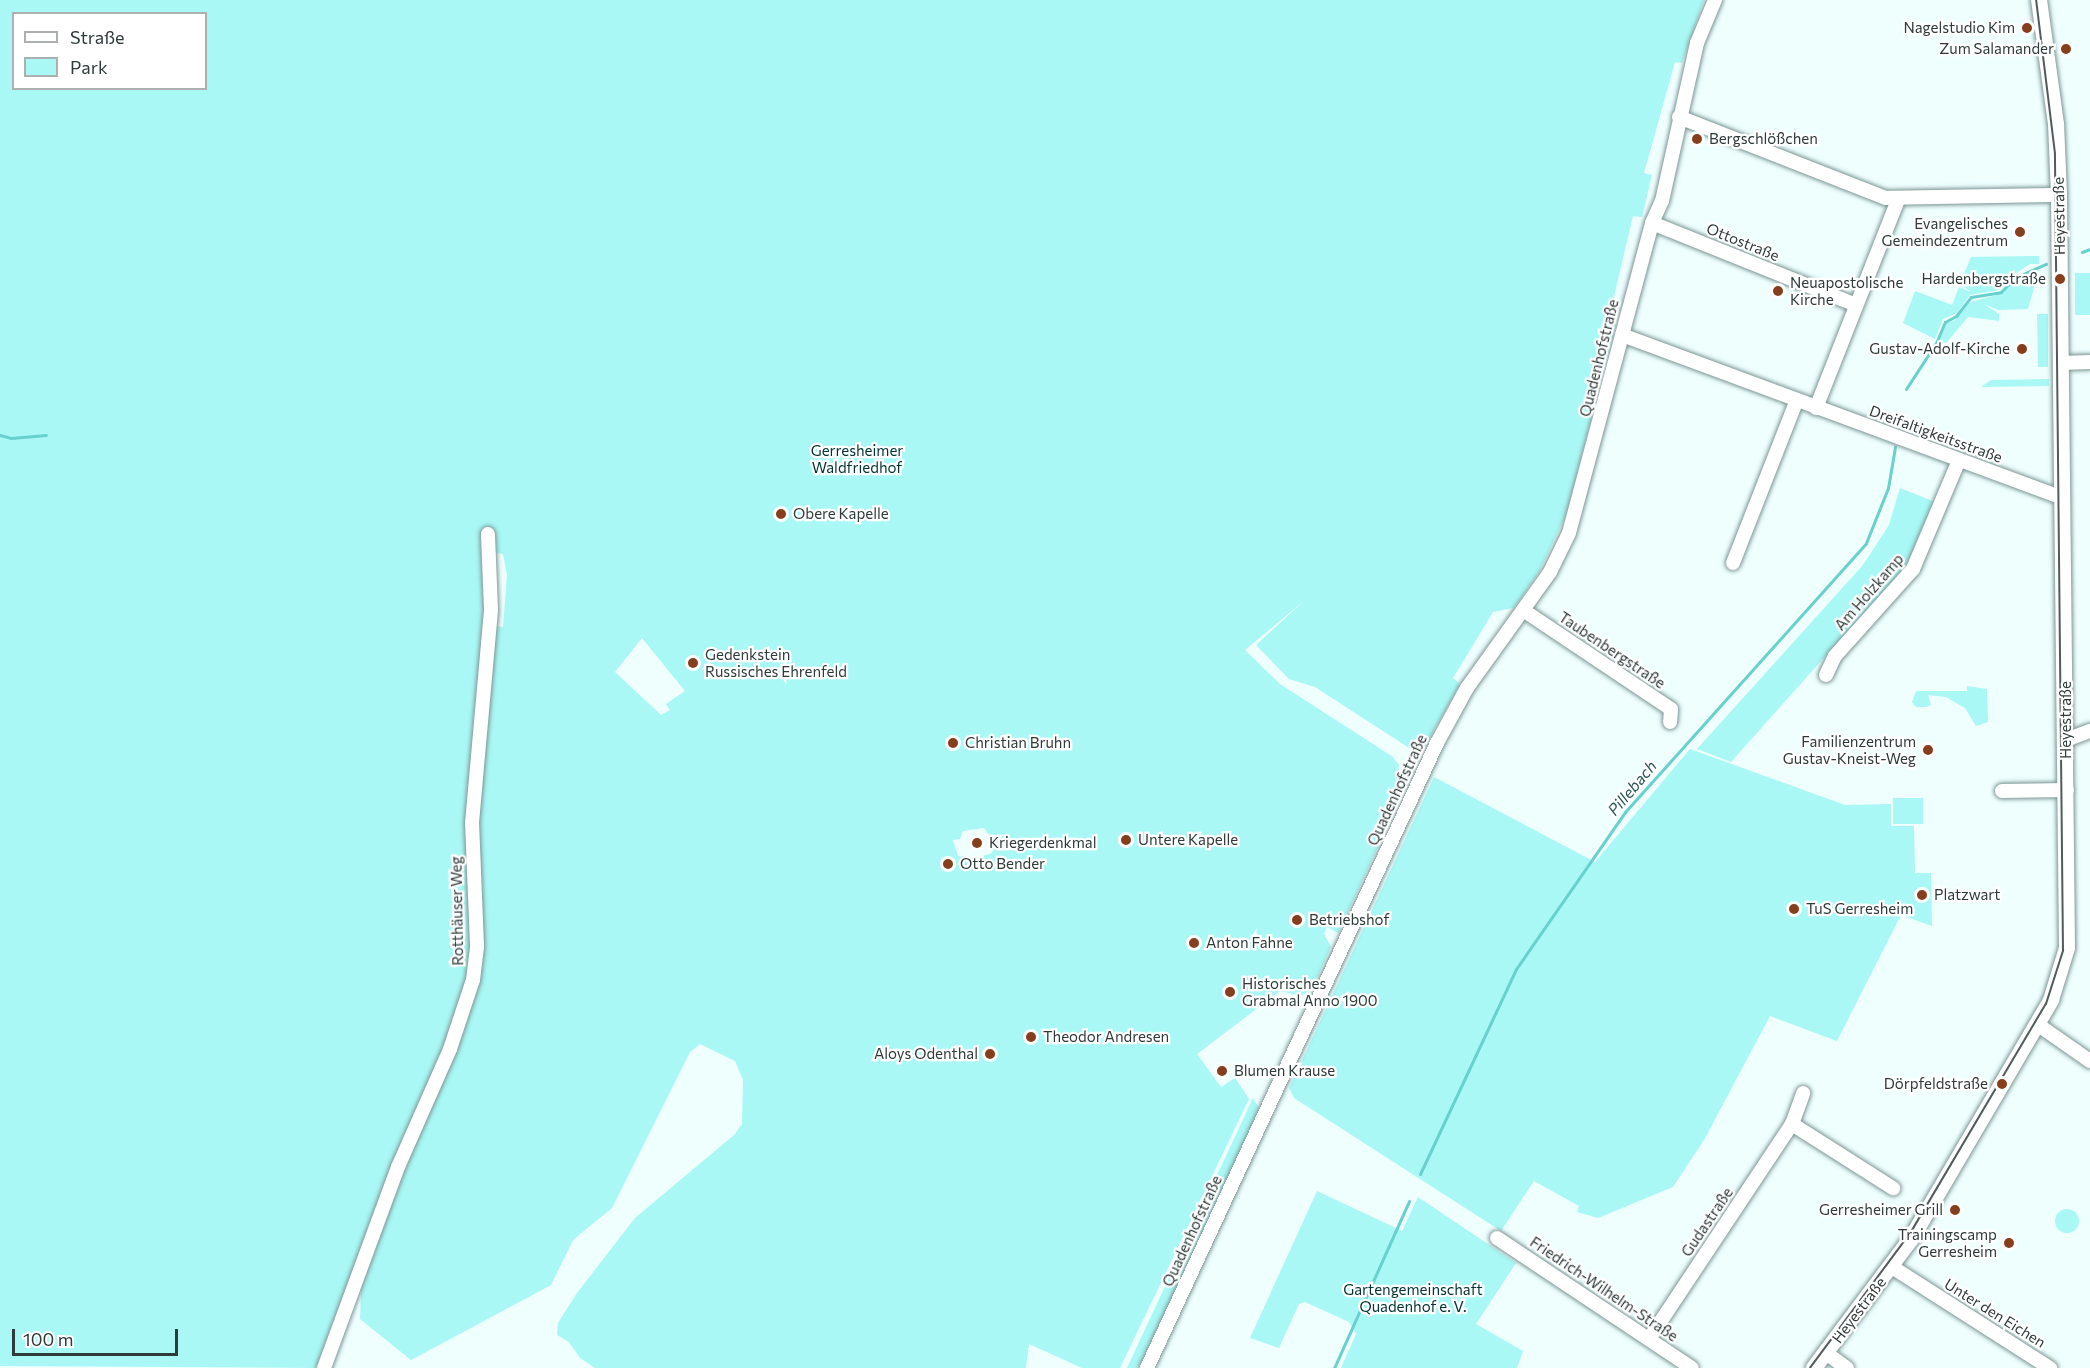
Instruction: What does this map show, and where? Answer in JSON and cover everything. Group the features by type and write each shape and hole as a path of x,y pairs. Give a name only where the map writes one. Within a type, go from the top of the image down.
{"street":[{"name":"Quadenhofstraße","path":"1147,1368 1437,743 1467,688 1550,572 1576,514 1652,223 1662,201 1667,167 1700,31 1715,0"},
{"name":"Heyestraße","path":"1814,1368 1892,1267 2037,1024 2058,983 2067,948 2059,195 2056,124 2039,0"},
{"path":"1679,117 1898,200 2059,195"},
{"path":"1816,408 1898,200"},
{"name":"Ottostraße","path":"1652,223 1856,304"},
{"name":"Dreifaltigkeitsstraße","path":"1622,335 2063,498"},
{"path":"2061,363 2090,362"},
{"path":"1733,563 1797,400"},
{"name":"Am Holzkamp","path":"1826,675 1835,656 1914,569 1959,460"},
{"name":"Rotthäuser Weg","path":"324,1368 398,1167 450,1050 473,980 477,946 472,823 491,610 488,534"},
{"name":"Taubenbergstraße","path":"1524,610 1671,709 1670,722"},
{"path":"2066,740 2090,731"},
{"path":"2002,791 2067,790"},
{"path":"2037,1024 2090,1061"},
{"name":"Gudastraße","path":"1649,1339 1792,1124 1803,1093"},
{"path":"1792,1124 1893,1188"},
{"name":"Friedrich-Wilhelm-Straße","path":"1497,1238 1692,1368"},
{"name":"Unter den Eichen","path":"1892,1267 2050,1368"},
{"path":"1826,1353 1847,1368"}],"green space":[{"name":"Gerresheimer Waldfriedhof","path":"0,0 1704,0 1682,63 1675,62 1644,173 1652,175 1642,217 1633,216 1608,322 1616,325 1566,515 1540,570 1519,601 1513,608 1493,612 1453,678 1460,684 1420,755 1315,687 1289,679 1256,645 1305,600 1245,650 1280,684 1393,757 1399,765 1398,774 1409,780 1338,933 1327,927 1324,934 1331,947 1312,989 1301,996 1280,991 1197,1054 1221,1087 1235,1078 1249,1099 1120,1368 1082,1368 1029,1344 1026,1368 595,1368 580,1358 569,1342 557,1335 558,1323 577,1293 635,1218 734,1135 742,1124 743,1080 735,1061 700,1044 690,1052 612,1208 573,1240 551,1285 411,1360 360,1319 361,1289 468,985 316,1368 0,1366","holes":["490,552 503,554 507,575 503,627 493,626","642,638 685,691 666,704 670,710 661,715 615,672","984,828 989,835 995,835 992,853 977,858 958,856 953,840 960,839 963,831"]},
{"path":"2039,256 2039,264 2030,264 2010,277 1999,290 1970,295 1957,313 1943,319 1935,339 1903,323 1915,291 1952,305 1959,287 1971,292 1960,284 1971,257"},
{"path":"2039,270 2028,309 1998,310 1984,304 1999,314 1999,321 1968,317 1946,343 1939,341 1947,323 1955,320 1970,302 1997,295 2014,280"},
{"path":"2075,273 2090,273 2090,315 2075,315"},
{"path":"2037,314 2048,314 2048,367 2038,367"},
{"path":"2049,379 2049,386 1981,387 1991,380"},
{"path":"1900,488 1935,502 1906,566 1731,762 1697,749 1863,565 1889,525"},
{"path":"1967,686 1987,689 1988,722 1976,726 1965,708 1946,697 1928,695 1931,705 1926,707 1916,707 1912,702 1916,691 1967,691"},
{"path":"1690,749 1845,805 1891,804 1891,826 1914,826 1915,873 1931,873 1932,926 1901,915 1837,1041 1770,1016 1704,1140 1673,1187 1598,1218 1577,1212 1579,1206 1534,1181 1501,1231 1294,1098 1289,1088 1434,777 1595,862"},
{"path":"1893,798 1923,798 1923,824 1893,824"},
{"path":"1253,1098 1259,1108 1256,1118 1139,1368 1127,1368"},
{"name":"Gartengemeinschaft Quadenhof e. V.","path":"1317,1191 1402,1231 1418,1197 1516,1263 1476,1324 1523,1351 1517,1368 1341,1368 1356,1334 1349,1322 1305,1302 1299,1304 1279,1348 1250,1338"},
{"path":"2067,1209 2075,1213 2079,1221 2075,1229 2067,1233 2059,1229 2055,1221 2059,1213"}],"waterway":[{"name":"Pillebach","path":"2082,252 2090,249"},
{"name":"Pillebach","path":"1906,389 1936,343 1945,322 1956,316 1971,297 2001,292 2014,278 2046,264"},
{"path":"0,435 11,438 46,435"},
{"name":"Pillebach","path":"1420,1174 1516,969 1625,812 1866,543 1888,488 1895,447"},
{"name":"Pillebach","path":"1334,1368 1409,1201"}],"tram line":[{"path":"1810,1368 1911,1232 2046,1004 2063,951 2055,154 2036,0"}],"place":[{"name":"Nagelstudio Kim","path":"2027,28"},
{"name":"Zum Salamander","path":"2066,49"},
{"name":"Bergschlößchen","path":"1697,139"},
{"name":"Evangelisches Gemeindezentrum","path":"2020,232"},
{"name":"Hardenbergstraße","path":"2060,279"},
{"name":"Neuapostolische Kirche","path":"1778,291"},
{"name":"Gustav-Adolf-Kirche","path":"2022,349"},
{"name":"Obere Kapelle","path":"781,514"},
{"name":"Gedenkstein Russisches Ehrenfeld","path":"693,663"},
{"name":"Christian Bruhn","path":"953,743"},
{"name":"Familienzentrum Gustav-Kneist-Weg","path":"1928,750"},
{"name":"Untere Kapelle","path":"1126,840"},
{"name":"Kriegerdenkmal","path":"977,843"},
{"name":"Otto Bender","path":"948,864"},
{"name":"Platzwart","path":"1922,895"},
{"name":"TuS Gerresheim","path":"1794,909"},
{"name":"Betriebshof","path":"1297,920"},
{"name":"Anton Fahne","path":"1194,943"},
{"name":"Historisches Grabmal Anno 1900","path":"1230,992"},
{"name":"Theodor Andresen","path":"1031,1037"},
{"name":"Aloys Odenthal","path":"990,1054"},
{"name":"Blumen Krause","path":"1222,1071"},
{"name":"Dörpfeldstraße","path":"2002,1084"},
{"name":"Gerresheimer Grill","path":"1955,1210"},
{"name":"Trainingscamp Gerresheim","path":"2009,1243"}]}
